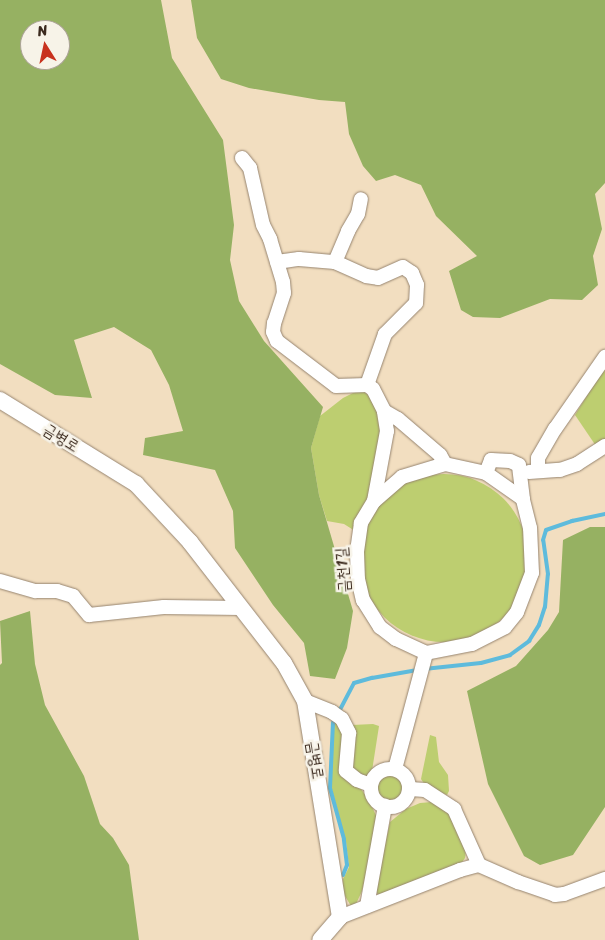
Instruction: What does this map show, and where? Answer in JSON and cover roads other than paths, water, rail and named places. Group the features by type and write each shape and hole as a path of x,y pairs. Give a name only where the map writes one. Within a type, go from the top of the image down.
{"street":[{"path":"242,158 250,168 263,225 270,239 284,293 274,323 273,332 277,341 336,386 367,385 372,389 384,411 387,431 374,501"},
{"path":"335,262 348,231 358,214 361,198"},
{"path":"277,262 299,259 335,262 366,276 378,278 403,267 412,273 417,285 416,303 385,334 367,385"},
{"path":"538,471 538,458 555,429 605,357"},
{"name":"금병로","path":"0,400 136,484 190,542 284,663 305,701 335,921"},
{"path":"384,411 398,419 440,455 445,464 486,472 522,499"},
{"path":"521,472 560,470 576,464 605,446"},
{"path":"395,769 425,657 485,638 506,627 517,612 532,573 530,528 522,499 519,465 510,461 491,460 486,472"},
{"name":"금천1길","path":"425,657 380,627 363,600 357,552 361,522 374,501 402,477 445,464"},
{"path":"0,580 36,591 57,591 73,596 95,614 164,607 241,608"},
{"path":"305,701 337,715 348,733 346,771 357,780 371,785"},
{"path":"395,769 406,776 410,789 406,800 402,803 397,806 385,806 373,796 371,785 373,779 383,770 395,769"},
{"path":"410,789 425,790 454,809 480,864 518,882 555,894 564,894 605,878"},
{"path":"367,906 385,806"},
{"path":"320,940 335,921 367,906 480,864"}],"waterway":[{"path":"424,669 481,663 510,655 529,641 539,625 545,607 548,574 543,540 546,530 572,521 605,514"},
{"path":"343,875 347,865 344,839 330,788 333,723 354,683 417,670"}]}
